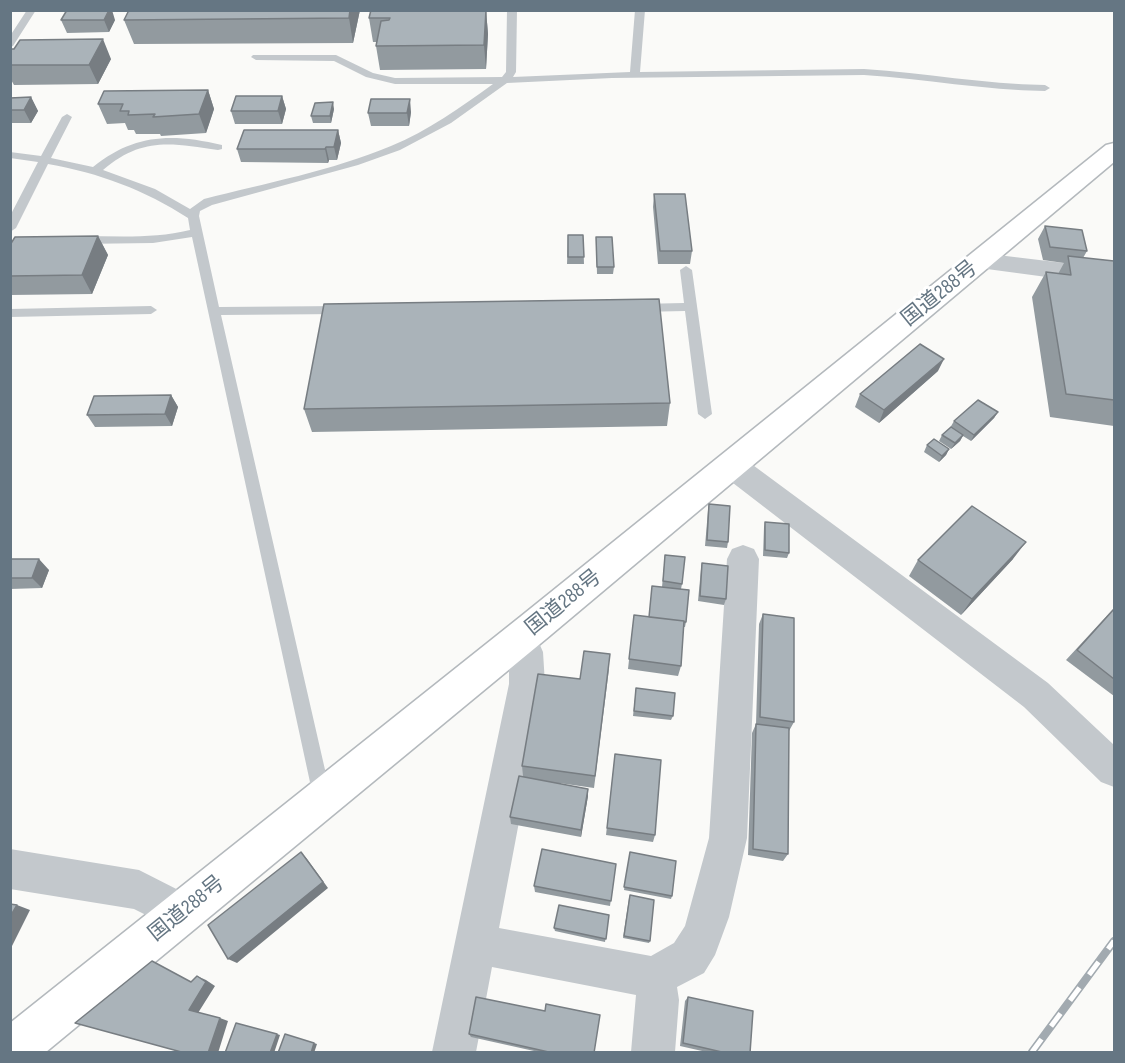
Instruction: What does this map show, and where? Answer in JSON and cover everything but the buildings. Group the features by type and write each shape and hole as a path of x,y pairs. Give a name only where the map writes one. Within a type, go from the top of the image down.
{"highway":[{"name":"国道288号","path":"11,1053 1114,150"}],"street":[{"path":"981,261 1114,278"},
{"path":"731,465 1036,695 1114,769"},
{"path":"476,944 654,977 689,958 709,918 728,838 743,559"},
{"path":"454,1053 527,684 526,652 520,638"},
{"path":"10,869 139,890 182,913"},
{"path":"653,1053 658,1000 654,977"}],"lane":[{"path":"322,799 193,216 195,209 208,202 354,164 396,148 447,121 505,80 511,72 512,10"},
{"path":"635,74 640,10"},
{"path":"10,18 30,14"},
{"path":"10,44 30,14"},
{"path":"256,57 336,58 370,75 395,81 505,80 635,74 864,72 898,74 996,87 1045,88"},
{"path":"10,228 67,117"},
{"path":"95,171 117,154 141,144 190,143 218,147"},
{"path":"10,155 95,171 133,184 174,203 193,216"},
{"path":"68,240 149,240 196,232"},
{"path":"686,270 705,414"},
{"path":"631,308 691,307"},
{"path":"10,313 151,310"},
{"path":"213,311 357,310"}],"railway":[{"path":"1032,1052 1114,941"}]}
